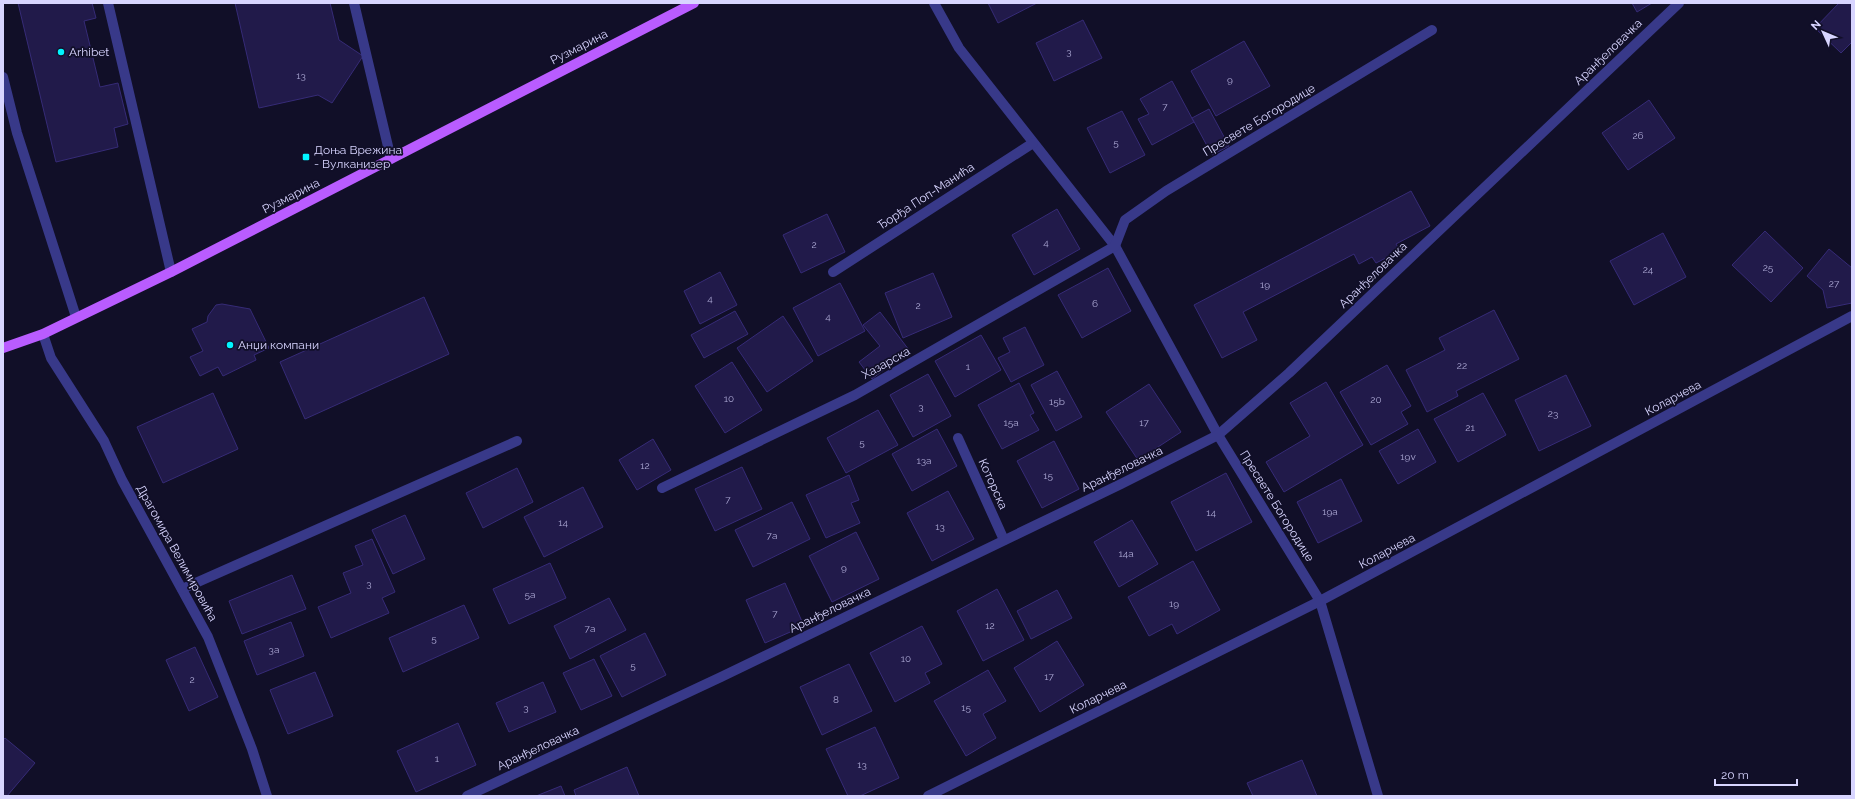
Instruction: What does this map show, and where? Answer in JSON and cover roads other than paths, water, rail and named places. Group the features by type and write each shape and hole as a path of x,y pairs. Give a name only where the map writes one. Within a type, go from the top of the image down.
{"main road":[{"name":"Рузмарина","path":"3,348 43,334 171,272 694,3"}],"street":[{"path":"108,3 171,272"},
{"path":"354,3 391,159"},
{"name":"Пресвете Богородице","path":"934,3 960,48 1115,246 1218,435 1320,601 1378,796"},
{"name":"Аранђеловачка","path":"467,796 721,677 1218,435 1290,373 1679,3"},
{"name":"Пресвете Богородице","path":"1115,246 1125,220 1166,191 1432,30"},
{"path":"3,77 17,133 76,318"},
{"name":"Ђорђа Поп-Манића","path":"833,272 1033,143"},
{"name":"Хазарска","path":"662,488 855,395 1115,246"},
{"name":"Коларчева","path":"928,796 1320,601 1852,316"},
{"name":"Драгомира Велимировића","path":"43,334 50,358 104,441 122,480 208,637 252,749 266,796"},
{"name":"Которска","path":"958,438 1004,540"},
{"path":"182,589 517,441"}],"place":[{"name":"Arhibet","path":"61,52"},
{"name":"Доња Врежина - Вулканизер","path":"306,157"},
{"name":"Анџи компани","path":"230,345"}]}
